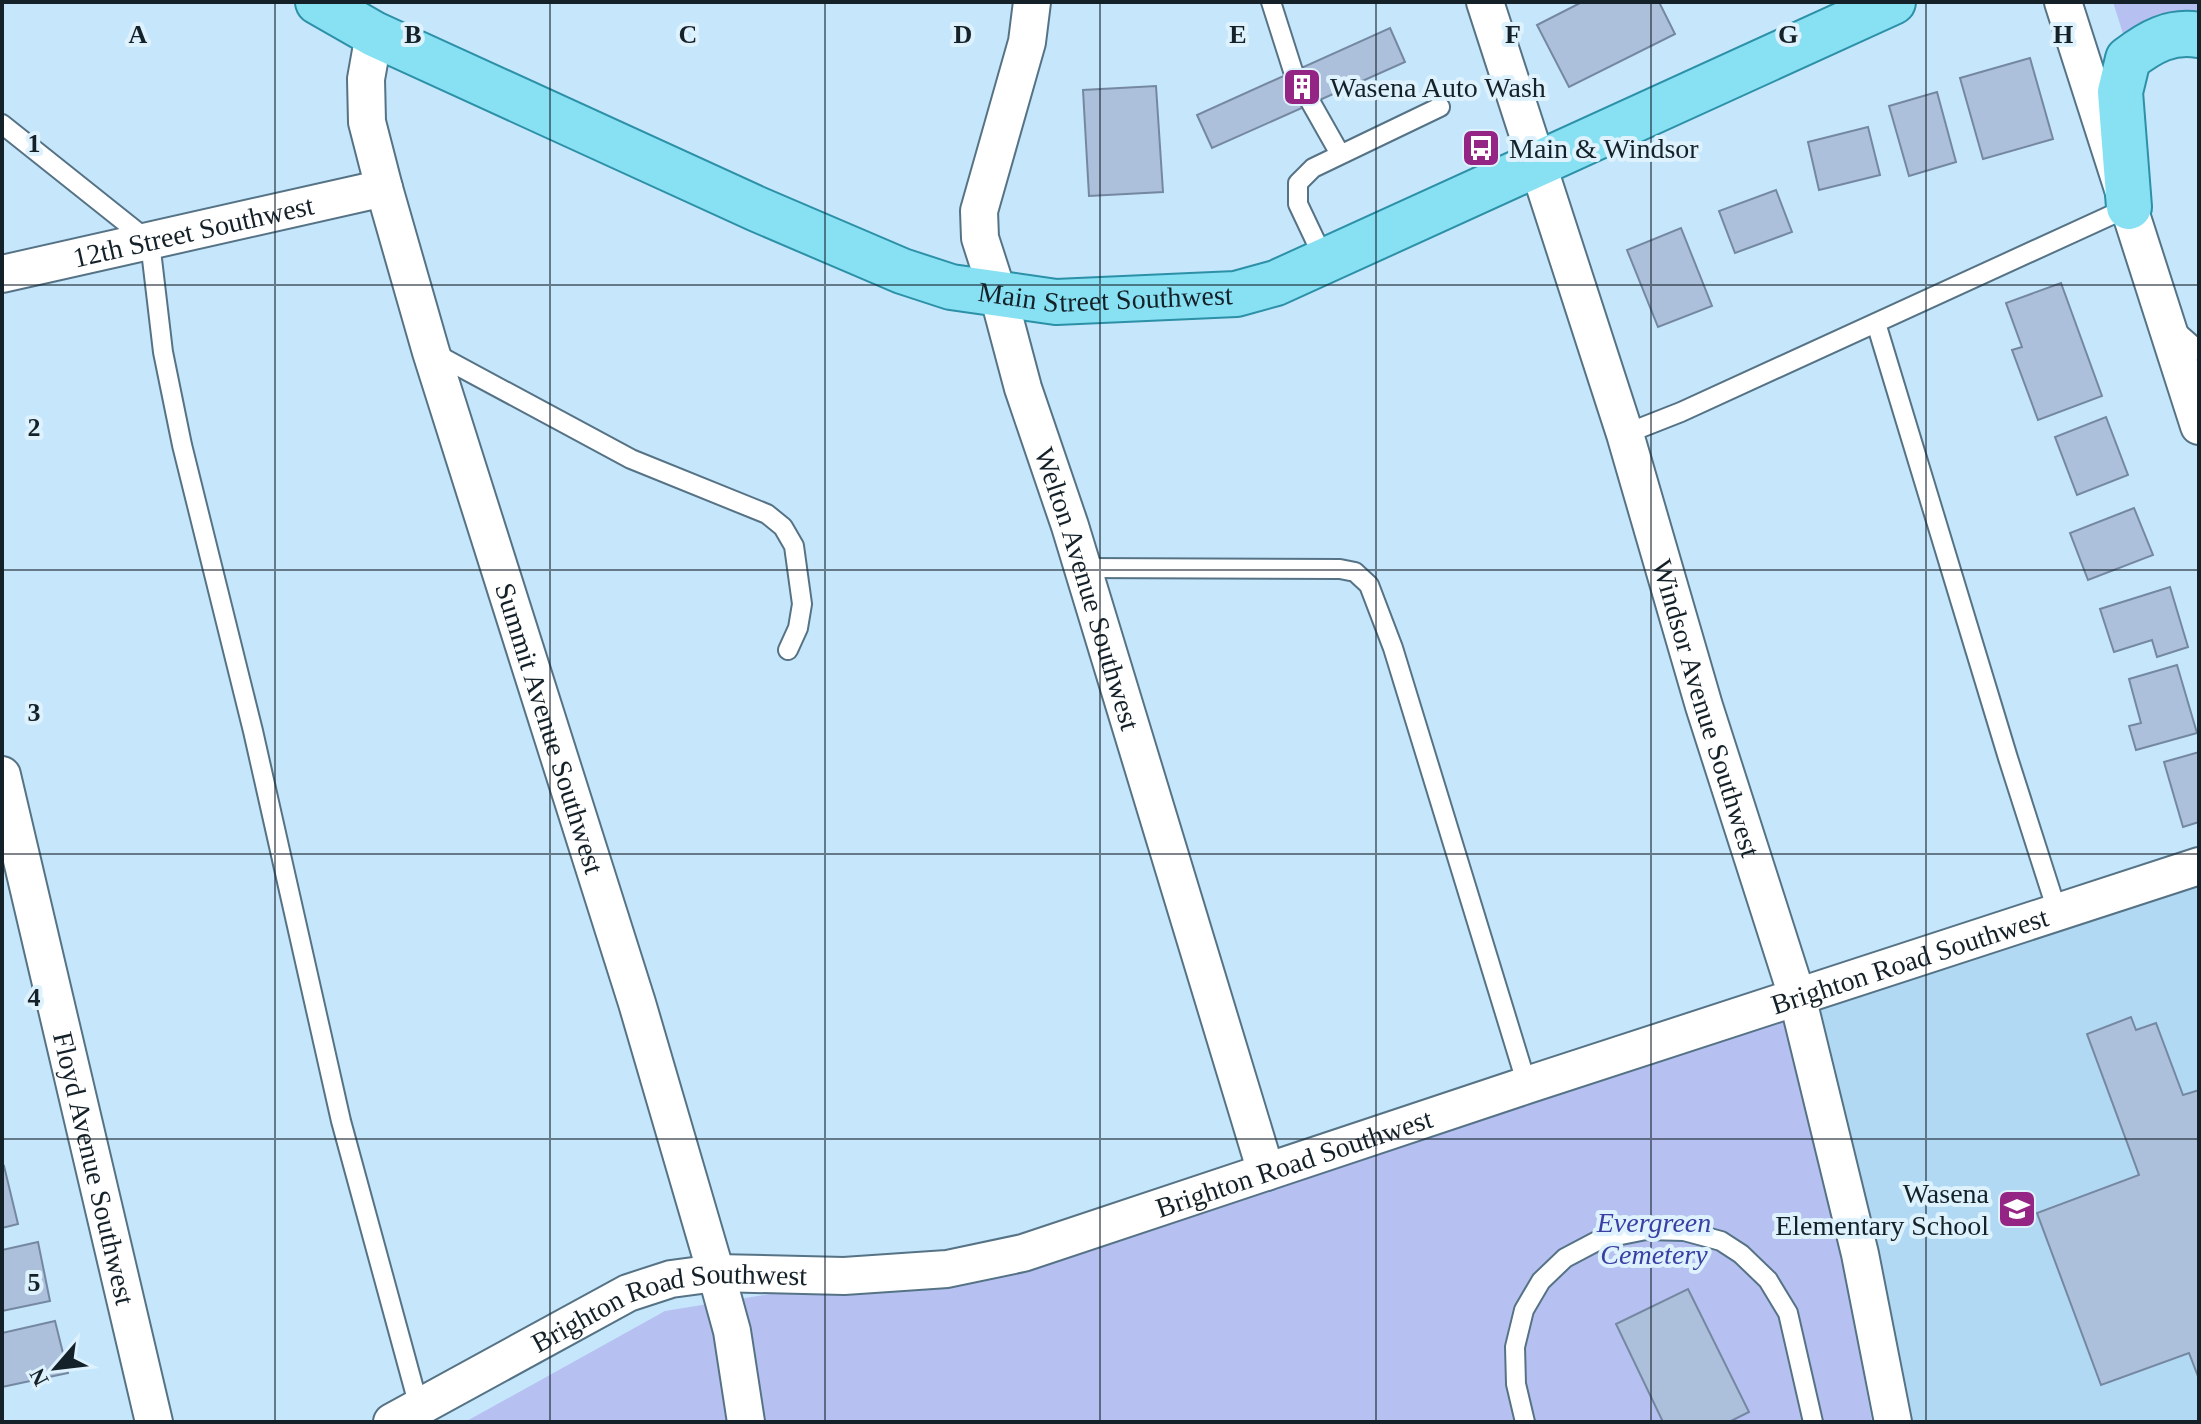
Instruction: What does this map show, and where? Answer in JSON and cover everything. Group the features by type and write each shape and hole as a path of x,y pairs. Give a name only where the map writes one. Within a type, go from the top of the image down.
{"main road":[{"name":"Main Street Southwest","path":"318,2 374,34 887,265 951,287 1056,302 1236,294 1276,283 1537,164 1834,21 1893,2"},
{"path":"2129,207 2120,92 2128,59 2161,37 2191,33 2199,35"}],"street":[{"name":"Welton Avenue Southwest","path":"1032,2 1027,42 979,211 980,238 1023,388 1083,568 1266,1172"},
{"name":"Windsor Avenue Southwest","path":"1485,2 1625,434 1704,706 1797,996 1860,1254 1893,1422"},
{"path":"2063,2 2199,426"},
{"name":"Summit Avenue Southwest","path":"374,34 366,79 367,122 384,188 431,352 637,1003 732,1331 746,1422"},
{"name":"12th Street Southwest","path":"2,274 384,188"},
{"name":"Floyd Avenue Southwest","path":"2,775 154,1422"},
{"name":"Brighton Road Southwest","path":"406,1414 628,1293 671,1279 716,1273 844,1276 947,1269 1023,1253 2199,866"}],"lane":[{"path":"1271,2 1293,71 1340,154"},
{"path":"1325,261 1298,204 1298,183 1313,168 1440,107"},
{"path":"2,124 150,242 163,352 196,505 253,731 406,1414"},
{"path":"1625,434 1681,412 2129,207"},
{"path":"2167,322 2199,351"},
{"path":"1876,323 2057,911"},
{"path":"431,352 631,459 767,514 783,527 794,546 802,604 798,628 788,650"},
{"path":"1083,568 1340,569 1355,572 1369,585 1393,648 1527,1085"},
{"path":"1525,1422 1516,1384 1515,1347 1524,1310 1541,1281 1565,1258 1601,1239 1646,1230 1684,1231 1721,1241 1741,1254 1768,1280 1788,1313 1813,1422"}],"shaded area":[{"name":"Wasena Elementary School","path":"2199,867 2199,1422 1872,1422 1797,996"}],"green space":[{"path":"2113,2 2199,2 2199,21 2125,40"},
{"name":"Evergreen Cemetery","path":"1797,996 1872,1422 465,1422 665,1311 1023,1253"}],"building":[{"path":"1582,2 1659,2 1675,34 1569,87 1537,25"},
{"name":"Wasena Auto Wash","path":"1390,28 1405,62 1212,148 1197,115"},
{"path":"2030,58 2053,139 1983,159 1960,78"},
{"path":"1156,86 1163,192 1089,196 1083,90"},
{"path":"1937,92 1956,162 1909,176 1889,106"},
{"path":"1868,127 1880,175 1819,190 1808,142"},
{"path":"1776,190 1792,232 1735,253 1719,211"},
{"path":"1681,228 1712,306 1658,327 1627,250"},
{"path":"2061,283 2102,396 2038,420 2012,350 2022,347 2006,303"},
{"path":"2106,417 2128,475 2077,495 2055,437"},
{"path":"2134,508 2153,555 2088,580 2070,533"},
{"path":"2170,587 2188,647 2157,657 2152,640 2114,652 2100,609"},
{"path":"2177,665 2197,733 2136,750 2129,726 2141,723 2129,679"},
{"path":"2199,752 2199,822 2183,827 2164,762"},
{"path":"2131,1017 2136,1030 2156,1023 2183,1095 2199,1090 2199,1379 2189,1353 2101,1385 2037,1213 2139,1175 2087,1034"},
{"path":"2,1167 18,1224 2,1228"},
{"path":"38,1242 50,1301 2,1311 2,1250"},
{"path":"1688,1289 1749,1412 1729,1422 1663,1422 1616,1324"},
{"path":"55,1321 68,1373 2,1387 2,1333"}],"place":[{"name":"Wasena Auto Wash","path":"1302,87"},
{"name":"Main & Windsor","path":"1481,148"},
{"name":"Wasena Elementary School","path":"2017,1209"}]}
